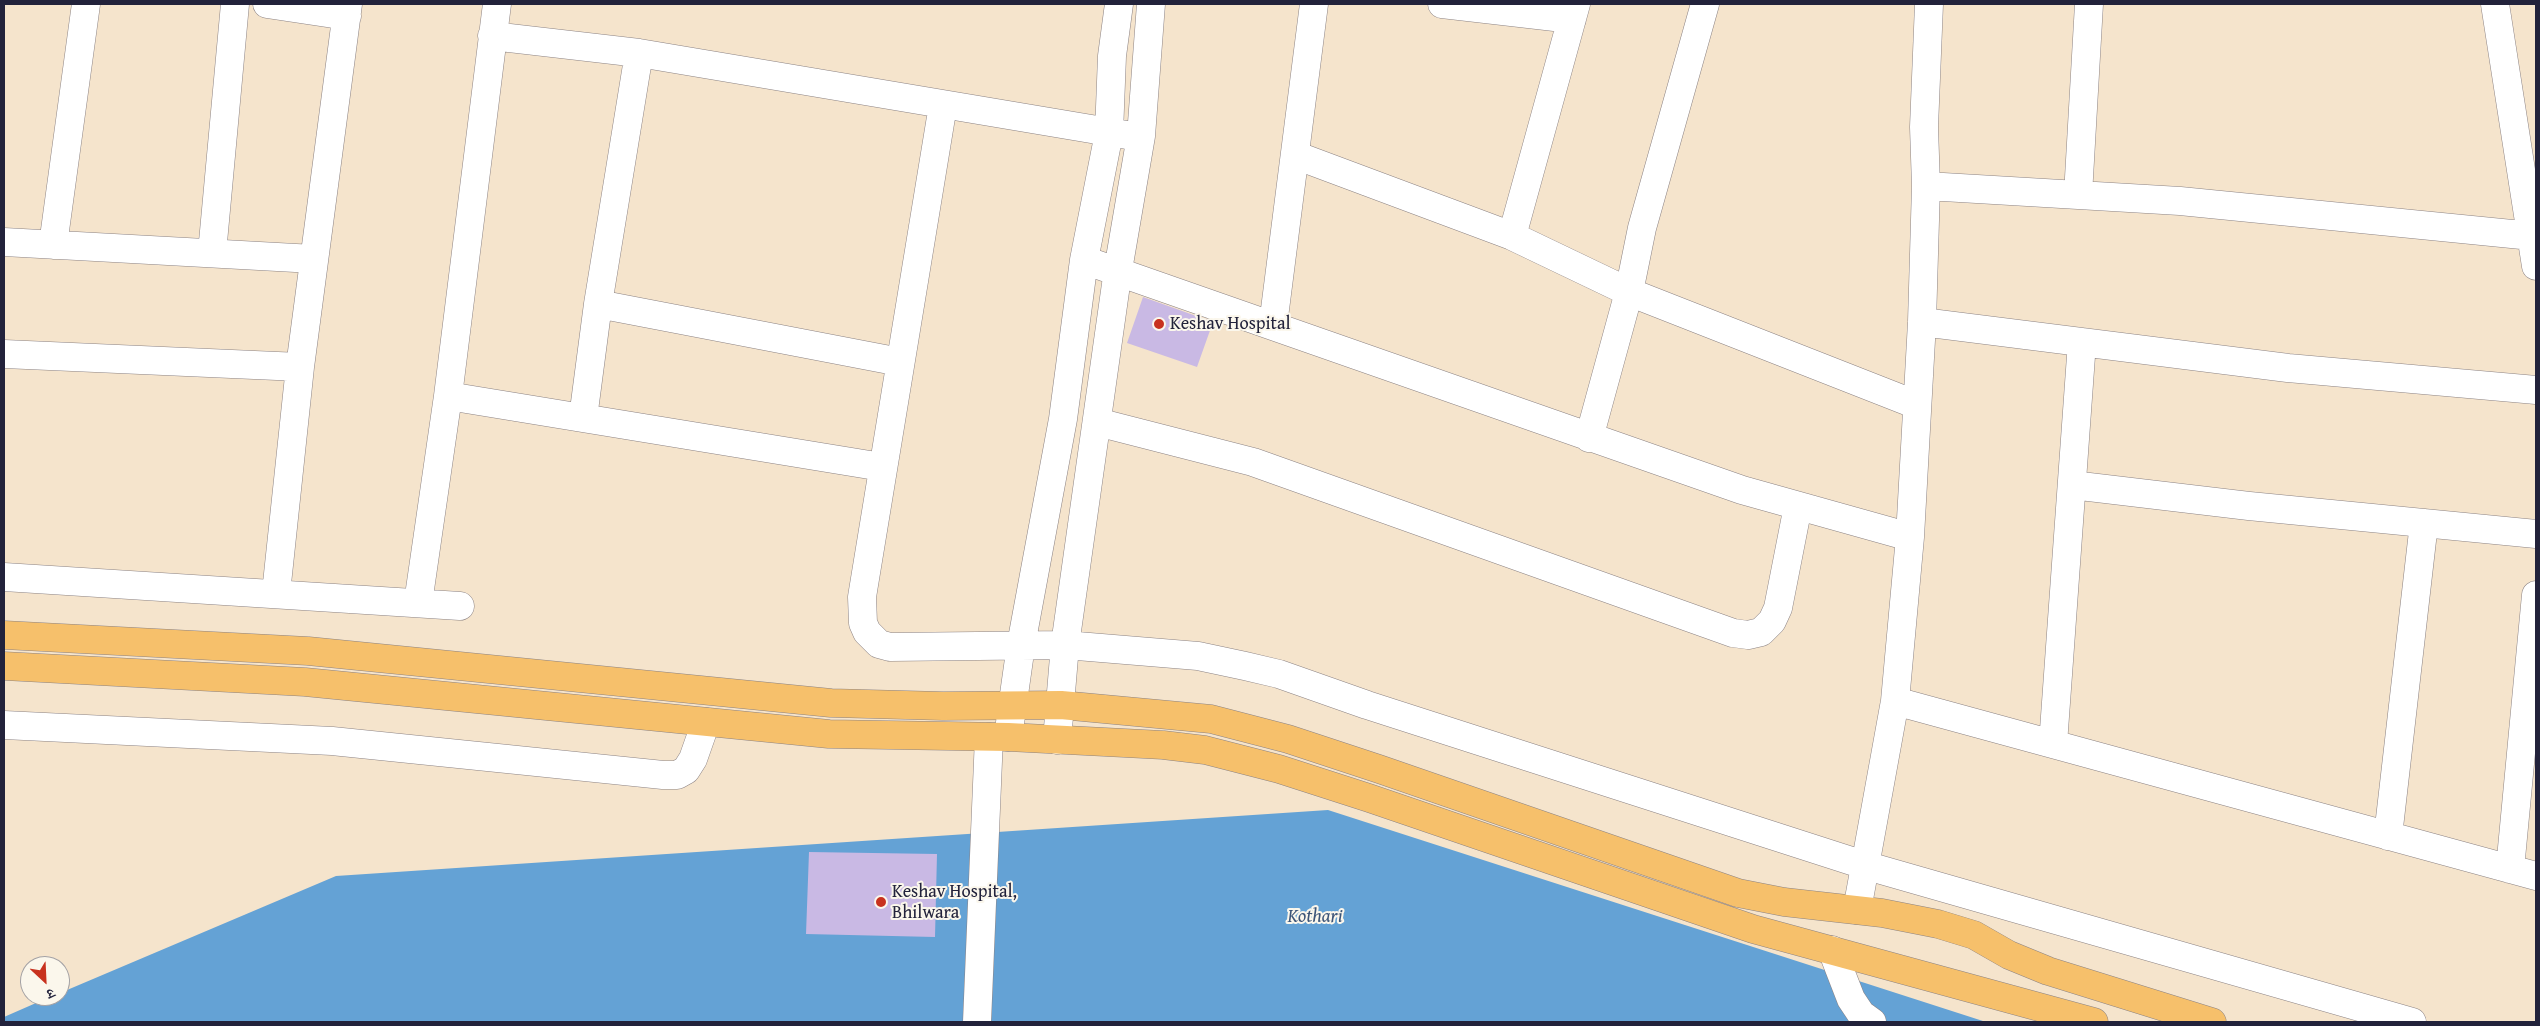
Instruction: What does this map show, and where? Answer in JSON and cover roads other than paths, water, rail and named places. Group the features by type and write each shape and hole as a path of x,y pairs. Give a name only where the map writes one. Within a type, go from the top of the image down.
{"main road":[{"path":"4,634 308,651 831,703 943,706 1061,705 1210,719 1288,739 1370,766 1738,893 1784,902 1857,910 1938,924 1974,936 2009,955 2048,971 2212,1022"},
{"path":"4,666 305,682 829,734 998,737 1205,750 1279,769 1745,926 2094,1022"}],"street":[{"path":"53,245 86,4"},
{"path":"212,254 235,4"},
{"path":"267,4 348,10 300,367 276,593"},
{"path":"418,603 448,396 497,4"},
{"path":"977,1022 998,737 1011,704 1020,645 1063,419 1084,260 1109,133 1112,56 1118,4"},
{"path":"1057,740 1065,645 1118,270 1141,136 1151,4"},
{"path":"1273,325 1314,4"},
{"path":"1442,4 1574,12 1512,236"},
{"path":"1589,438 1629,292 1642,228 1705,4"},
{"path":"1857,910 1895,701 1910,537 1922,322 1926,186 1924,127 1929,4"},
{"path":"2078,195 2090,4"},
{"path":"2495,4 2536,266"},
{"path":"492,36 639,53 1109,133 1141,136"},
{"path":"583,418 598,304 639,53"},
{"path":"942,105 862,597 863,623 872,639 879,644 890,647 1065,645 1198,656 1279,674 1385,711 1864,865 2412,1022"},
{"path":"1295,155 1512,236 1629,292 1917,405"},
{"path":"1926,186 2190,202 2532,236"},
{"path":"4,242 314,259"},
{"path":"1084,260 1118,270 1589,438 1742,490 1910,537"},
{"path":"598,304 900,362"},
{"path":"1922,322 2288,368 2536,390"},
{"path":"2053,744 2082,342"},
{"path":"4,354 300,367"},
{"path":"448,396 882,467"},
{"path":"1097,422 1253,462 1734,633 1748,635 1760,632 1772,621 1778,608 1798,506"},
{"path":"2072,485 2249,506 2536,534"},
{"path":"2388,836 2424,523"},
{"path":"4,577 460,606"},
{"path":"2510,869 2536,595"},
{"path":"1895,701 2536,876"},
{"path":"4,725 332,741 676,775 686,770 693,760 706,722"},
{"path":"1832,950 1851,999 1860,1014 1872,1022"}],"water":[{"name":"Kothari","path":"1328,810 1986,1022 4,1022 4,1017 29,1006 70,1006 70,989 336,876"}],"place":[{"name":"Keshav Hospital","path":"1159,324"},
{"name":"Keshav Hospital, Bhilwara","path":"881,902"}]}
